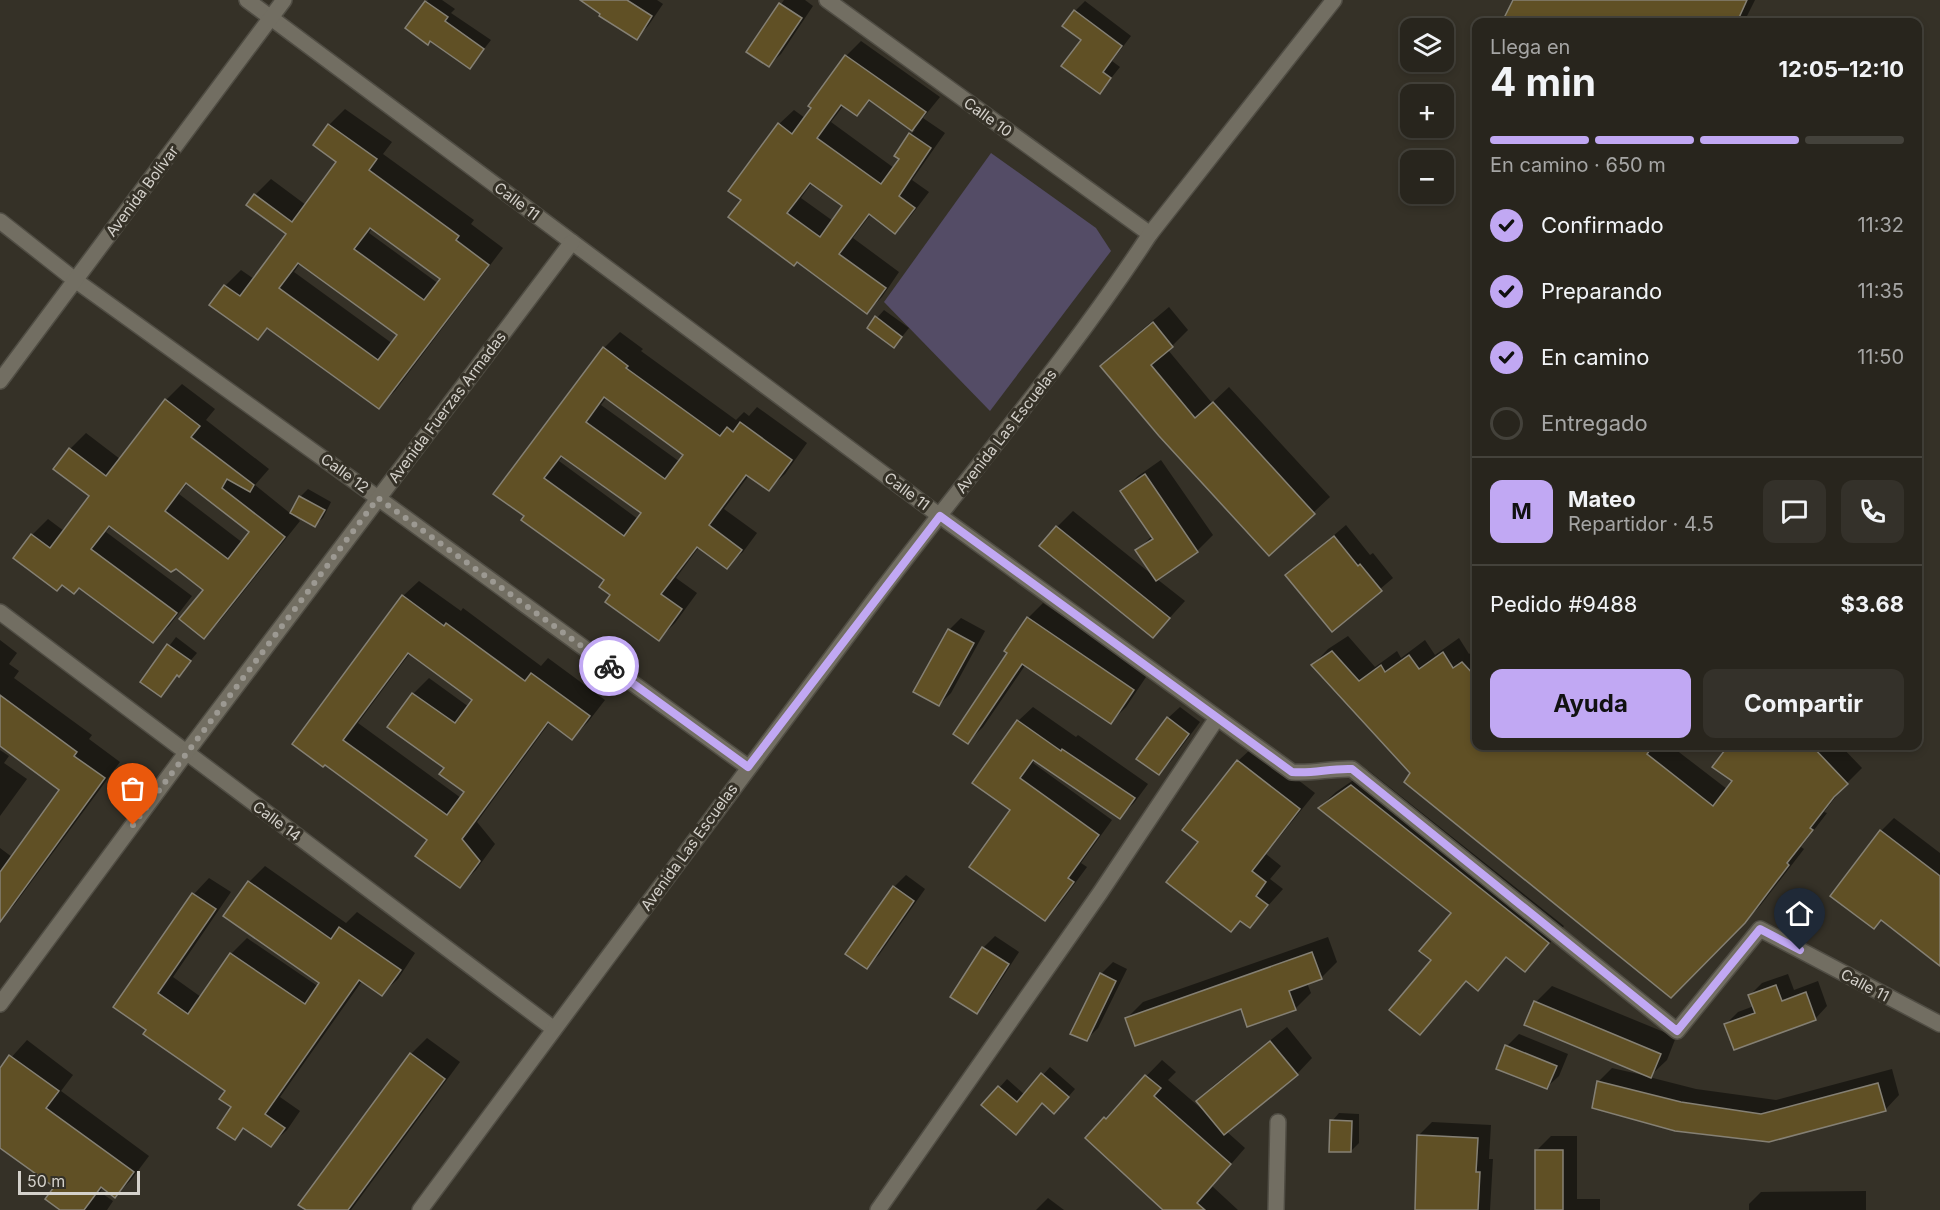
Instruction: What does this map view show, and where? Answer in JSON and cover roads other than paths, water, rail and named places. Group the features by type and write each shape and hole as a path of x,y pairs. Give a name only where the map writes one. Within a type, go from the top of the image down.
{"street":[{"name":"Calle 11","path":"247,0 940,516 1292,772 1311,774 1333,768 1352,769 1677,1031 1760,929 1940,1024"},
{"name":"Avenida Bolívar","path":"0,381 284,0"},
{"name":"Calle 10","path":"827,0 1150,234"},
{"name":"Avenida Las Escuelas","path":"420,1210 748,767 1037,392 1150,234 1334,0"},
{"name":"Calle 12","path":"0,221 75,280 748,767"},
{"name":"Avenida Fuerzas Armadas","path":"0,1004 186,753 572,242"},
{"name":"Calle 14","path":"0,612 555,1029"},
{"path":"878,1210 1100,893 1217,718"},
{"path":"1276,1210 1278,1122"}]}
